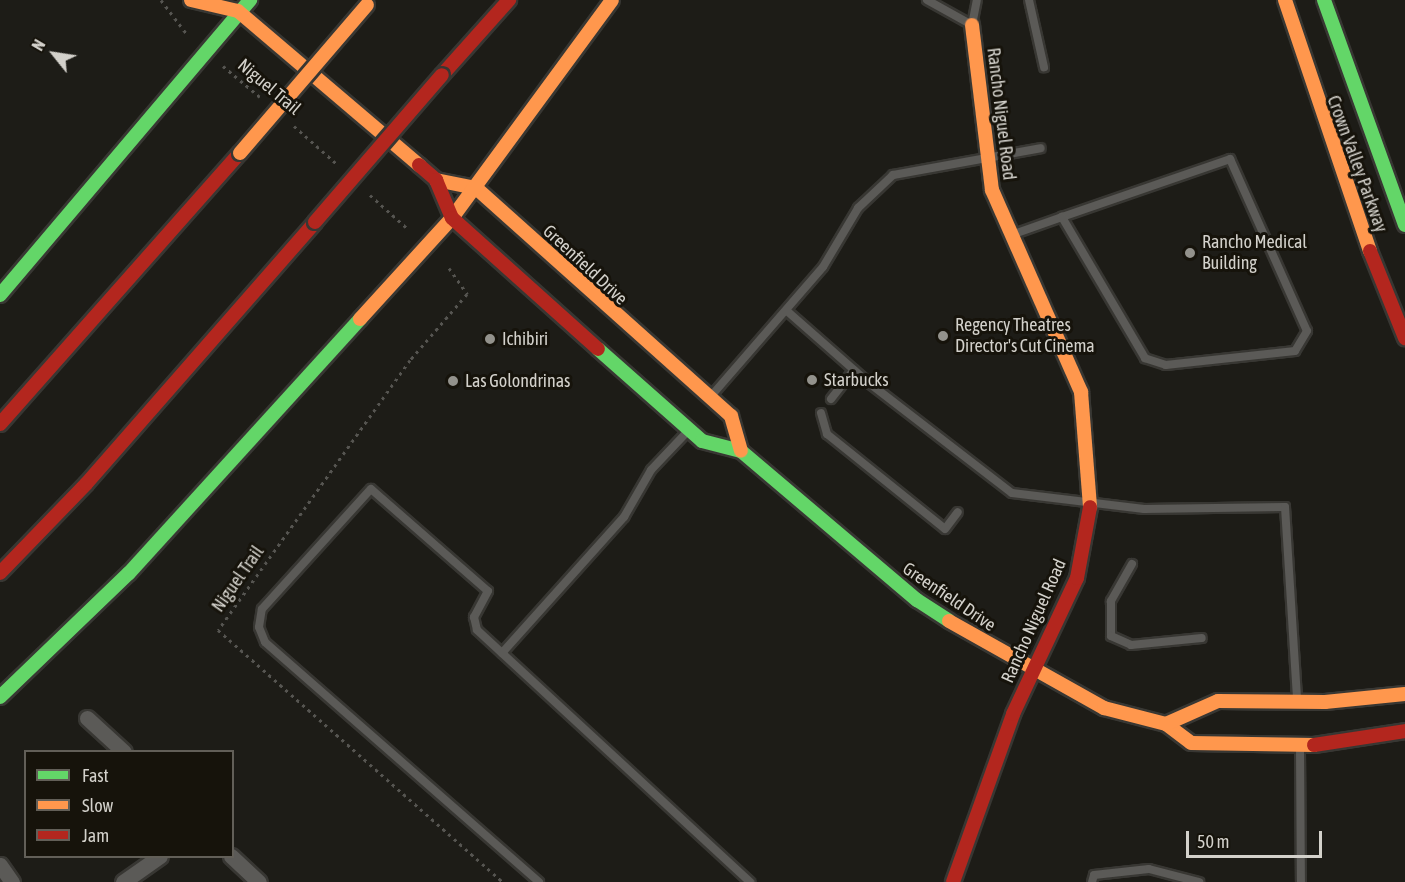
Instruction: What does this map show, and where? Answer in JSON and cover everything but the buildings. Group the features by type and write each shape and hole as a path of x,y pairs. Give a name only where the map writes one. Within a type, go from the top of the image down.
{"main road":[{"name":"Greenfield Drive","path":"191,0 237,6 436,180 452,218 702,441 741,451 917,600 1033,671 1104,708 1166,724 1191,743 1300,747 1405,731"},
{"path":"0,295 237,6 249,0"},
{"path":"0,573 87,484 509,0"},
{"path":"0,697 129,573 452,218 612,0"},
{"name":"Crown Valley Parkway","path":"1285,0 1326,134 1405,338"},
{"name":"Crown Valley Parkway","path":"1324,0 1405,225"},
{"path":"0,424 240,153 369,2"},
{"name":"Rancho Niguel Road","path":"953,882 1033,671 1077,578 1090,504 1081,392 1009,235 992,190 972,25"},
{"name":"Greenfield Drive","path":"436,180 476,188 731,416 741,451"},
{"path":"1166,724 1218,701 1297,704 1405,694"}],"street":[{"path":"87,718 122,750"},
{"path":"123,882 157,858"},
{"path":"233,858 259,882"},
{"path":"0,865 12,882"}],"lane":[{"path":"927,0 972,25 977,0"},
{"path":"1029,0 1044,67"},
{"path":"709,398 823,267 858,208 893,175 988,160 1041,148"},
{"path":"1009,235 1230,159 1307,331 1295,351 1166,365 1145,358 1062,217"},
{"path":"787,311 854,370 1012,492 1090,504 1285,507 1297,704"},
{"path":"831,399 854,370"},
{"path":"821,413 827,435 945,528 958,512"},
{"path":"502,653 624,517 651,470 689,430"},
{"path":"539,882 265,642 259,627 262,609 371,489 488,591 474,617 477,630 750,882"},
{"path":"1132,564 1111,601 1111,636 1131,645 1202,638"},
{"path":"1300,747 1301,882"},
{"path":"1092,882 1094,875 1149,869 1199,882"}],"path":[{"path":"161,0 186,33"},
{"name":"Niguel Trail","path":"218,62 262,99"},
{"name":"Niguel Trail","path":"288,121 340,166"},
{"path":"366,190 409,230"},
{"name":"Niguel Trail","path":"448,268 467,294 410,360 218,630 503,882"}],"traffic: fast":[{"path":"0,295 250,0"},
{"path":"1324,0 1405,225"},
{"path":"0,697 129,573 360,319"},
{"path":"598,349 702,441 741,451 917,600 949,621"}],"traffic: slow":[{"path":"191,0 238,11 419,165"},
{"path":"360,319 452,218 612,0"},
{"path":"1285,0 1370,251"},
{"path":"240,153 367,5"},
{"path":"972,25 992,190 1081,392 1090,507"},
{"path":"436,180 476,188 731,416 741,451"},
{"path":"949,621 1104,708 1166,724 1191,743 1314,745"},
{"path":"1166,724 1218,701 1325,702 1405,694"}],"traffic: jam":[{"path":"442,75 509,0"},
{"path":"315,222 442,75"},
{"path":"0,424 240,153"},
{"path":"419,165 436,180 452,218 598,349"},
{"path":"0,573 86,484 315,222"},
{"path":"1370,251 1405,338"},
{"path":"953,882 1013,714 1077,578 1090,507"},
{"path":"1314,745 1405,731"}],"place":[{"name":"Rancho Medical Building","path":"1190,253"},
{"name":"Regency Theatres Director's Cut Cinema","path":"943,336"},
{"name":"Ichibiri","path":"490,339"},
{"name":"Starbucks","path":"812,380"},
{"name":"Las Golondrinas","path":"453,381"}]}
